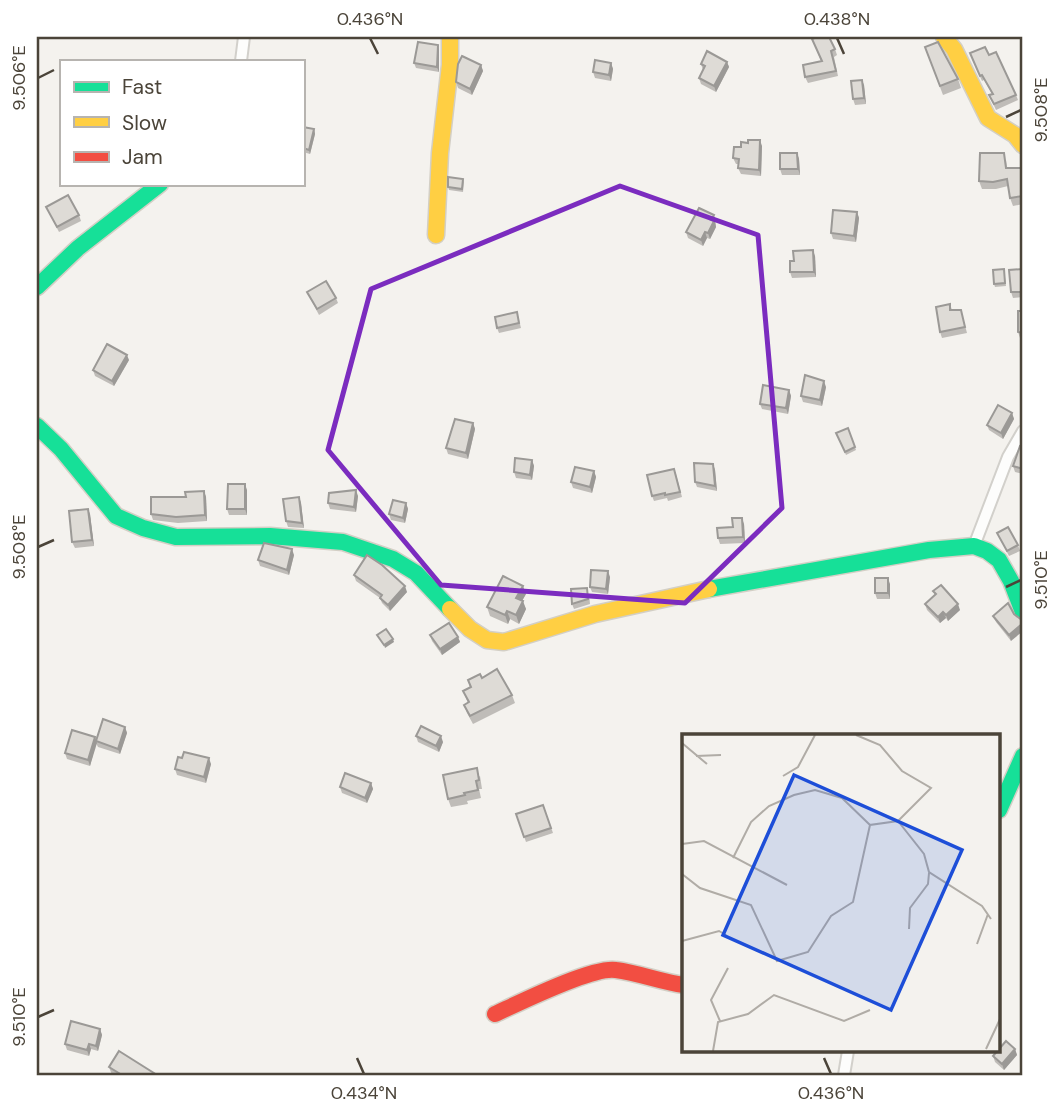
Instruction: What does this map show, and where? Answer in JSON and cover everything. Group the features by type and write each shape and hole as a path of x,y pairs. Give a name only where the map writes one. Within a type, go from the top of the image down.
{"street":[{"path":"241,60 244,37"},
{"path":"436,235 450,37"},
{"path":"944,37 954,48 988,118 1015,135 1023,145"},
{"path":"37,287 57,265 101,226 158,186"},
{"path":"37,426 61,449 116,516 143,528 176,537 270,536 343,542 372,551 393,559 416,573 460,619 487,640 504,642 596,614 757,579 974,545 999,560 1023,611"},
{"path":"974,545 1008,457 1023,431"},
{"path":"1000,808 1023,756"},
{"path":"495,1014 580,977 613,969 682,985"},
{"path":"844,1075 848,1052"}],"highlighted area":[{"path":"620,186 758,235 782,508 685,603 441,585 328,450 371,289"}],"building":[{"path":"829,37 835,49 831,51 836,71 805,77 803,65 822,61 812,39"},
{"path":"418,42 438,45 437,67 414,63"},
{"path":"938,42 958,79 940,86 925,47"},
{"path":"985,47 989,55 996,52 1016,95 994,104 989,95 993,94 982,75 980,76 970,53"},
{"path":"707,51 727,62 714,86 699,78 705,66 701,64"},
{"path":"462,56 481,65 470,89 456,82"},
{"path":"595,60 611,63 609,75 593,72"},
{"path":"862,80 864,98 853,99 851,81"},
{"path":"304,127 314,129 309,150 304,148"},
{"path":"748,140 760,140 759,170 738,168 739,159 733,158 734,147 741,147 741,142 748,143"},
{"path":"780,153 797,153 798,169 780,169"},
{"path":"980,153 1004,153 1006,168 1023,168 1023,196 1010,198 1007,179 979,181"},
{"path":"448,177 463,179 462,189 448,187"},
{"path":"68,195 79,215 57,227 46,207"},
{"path":"699,208 714,215 708,233 705,232 701,240 686,232"},
{"path":"833,210 857,212 854,236 831,233"},
{"path":"813,250 814,272 790,272 790,261 794,261 793,251"},
{"path":"1004,269 1005,283 994,284 993,270"},
{"path":"1023,269 1023,292 1011,292 1009,270"},
{"path":"326,281 336,298 317,309 307,292"},
{"path":"950,304 950,310 961,310 965,327 940,332 936,307"},
{"path":"1018,311 1023,311 1023,333 1018,332"},
{"path":"517,312 519,323 497,328 495,317"},
{"path":"107,344 127,355 112,381 93,370"},
{"path":"805,375 824,381 820,400 801,396"},
{"path":"763,385 789,390 786,408 760,404"},
{"path":"998,405 1012,413 1001,433 987,425"},
{"path":"455,419 473,423 466,453 446,448"},
{"path":"848,428 855,447 845,452 836,433"},
{"path":"1020,446 1023,447 1023,469 1013,466"},
{"path":"515,458 532,460 530,475 514,472"},
{"path":"694,463 713,464 715,486 695,482"},
{"path":"575,467 594,471 590,487 571,482"},
{"path":"674,469 680,492 652,496 647,475"},
{"path":"228,484 245,484 245,509 227,509"},
{"path":"356,490 354,507 328,503 329,493"},
{"path":"204,491 205,515 176,517 151,514 151,497 186,497 185,492"},
{"path":"299,497 302,523 286,521 283,499"},
{"path":"393,500 406,503 403,518 389,514"},
{"path":"88,509 92,540 72,542 69,511"},
{"path":"732,518 742,518 743,537 718,538 717,528 733,527"},
{"path":"1008,527 1018,545 1007,551 997,533"},
{"path":"264,543 292,549 287,570 258,560"},
{"path":"367,555 405,586 388,605 380,598 382,595 354,575"},
{"path":"591,570 608,571 606,589 590,587"},
{"path":"503,576 523,586 516,598 523,601 516,615 507,611 505,615 487,607"},
{"path":"875,578 888,578 888,593 875,593"},
{"path":"941,585 958,604 946,615 943,612 938,617 925,604 936,594 933,591"},
{"path":"587,588 588,599 572,604 571,589"},
{"path":"1008,603 1014,614 1023,621 1009,635 993,616"},
{"path":"449,623 458,637 440,649 430,635"},
{"path":"386,629 393,639 384,645 377,635"},
{"path":"497,669 512,695 470,716 464,705 469,702 463,691 471,687 468,680 480,674 482,678"},
{"path":"103,719 125,727 118,749 96,741"},
{"path":"421,726 441,736 436,746 416,736"},
{"path":"72,730 95,737 88,760 65,753"},
{"path":"184,752 209,758 204,777 175,769 178,757 182,758"},
{"path":"477,768 478,790 448,799 443,775"},
{"path":"345,773 371,783 365,798 340,787"},
{"path":"543,805 551,828 524,837 516,814"},
{"path":"71,1021 100,1029 96,1046 89,1044 87,1050 65,1044"},
{"path":"1006,1041 1015,1049 1002,1064 993,1056 1000,1052"},
{"path":"119,1051 157,1075 122,1075 109,1067"}],"traffic: fast":[{"path":"37,287 78,248 157,186"},
{"path":"37,426 61,449 116,516 143,528 176,537 270,536 343,542 393,559 416,573 450,609"},
{"path":"709,589 929,550 974,546 999,560 1023,612"},
{"path":"1000,808 1023,756"}],"traffic: slow":[{"path":"436,235 450,37"},
{"path":"944,37 954,49 988,118 1015,135 1023,145"},
{"path":"450,609 470,629 487,640 504,642 595,614 709,589"}],"traffic: jam":[{"path":"495,1014 556,986 605,970 625,971 682,985"}]}
